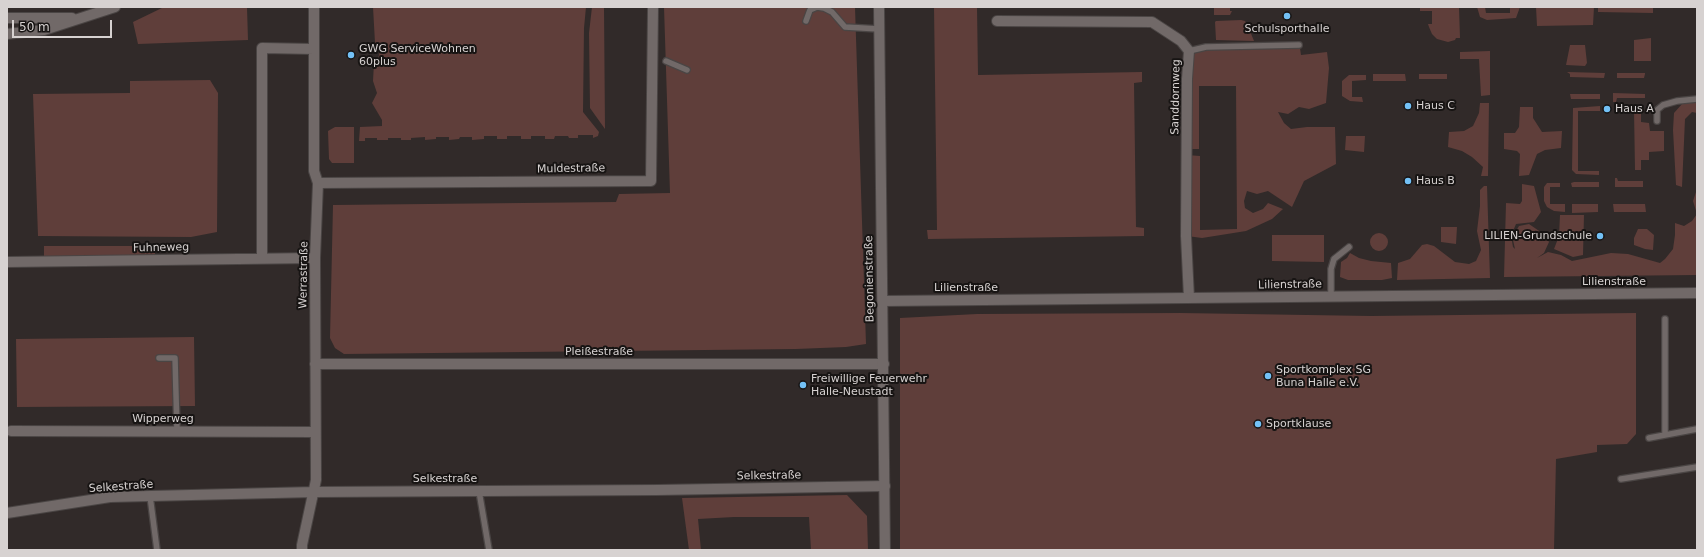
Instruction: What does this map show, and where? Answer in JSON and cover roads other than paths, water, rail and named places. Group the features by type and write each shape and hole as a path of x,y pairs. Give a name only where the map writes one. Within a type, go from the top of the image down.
{"street":[{"path":"7,34 44,30 115,7"},
{"name":"Werrastraße","path":"302,550 316,480 315,258 318,184 314,172 314,7"},
{"name":"Muldestraße","path":"318,184 651,181 653,7"},
{"name":"Begonienstraße","path":"879,7 885,550"},
{"path":"7,18 84,18"},
{"name":"Sanddornweg","path":"997,21 1152,22 1181,41 1189,51 1187,79 1186,241 1189,298"},
{"path":"262,258 262,48 314,49"},
{"name":"Fuhneweg","path":"7,262 315,258"},
{"name":"Lilienstraße","path":"883,301 1697,293"},
{"name":"Pleißestraße","path":"315,364 884,364"},
{"name":"Wipperweg","path":"11,431 315,432"},
{"name":"Selkestraße","path":"7,513 110,497 314,492 885,486"}],"lane":[{"path":"806,21 810,10 817,7 824,8 832,12 845,27 879,29"},
{"path":"1189,51 1206,47 1299,45"},
{"path":"666,61 687,70"},
{"path":"1657,121 1657,110 1663,105 1677,101 1697,99"},
{"path":"1331,296 1331,269 1334,259 1349,247"},
{"path":"1665,319 1665,435"},
{"path":"159,358 175,358 177,431"},
{"path":"1649,438 1697,429"},
{"path":"1621,479 1697,467"},
{"path":"479,491 489,550"},
{"path":"150,496 156,550"}],"place":[{"name":"Schulsporthalle","path":"1287,16"},
{"name":"GWG ServiceWohnen 60plus","path":"351,55"},
{"name":"Haus C","path":"1408,106"},
{"name":"Haus A","path":"1607,109"},
{"name":"Haus B","path":"1408,181"},
{"name":"LILIEN-Grundschule","path":"1600,236"},
{"name":"Sportkomplex SG Buna Halle e.V.","path":"1268,376"},
{"name":"Freiwillige Feuerwehr Halle-Neustadt","path":"803,385"},
{"name":"Sportklause","path":"1258,424"}]}
